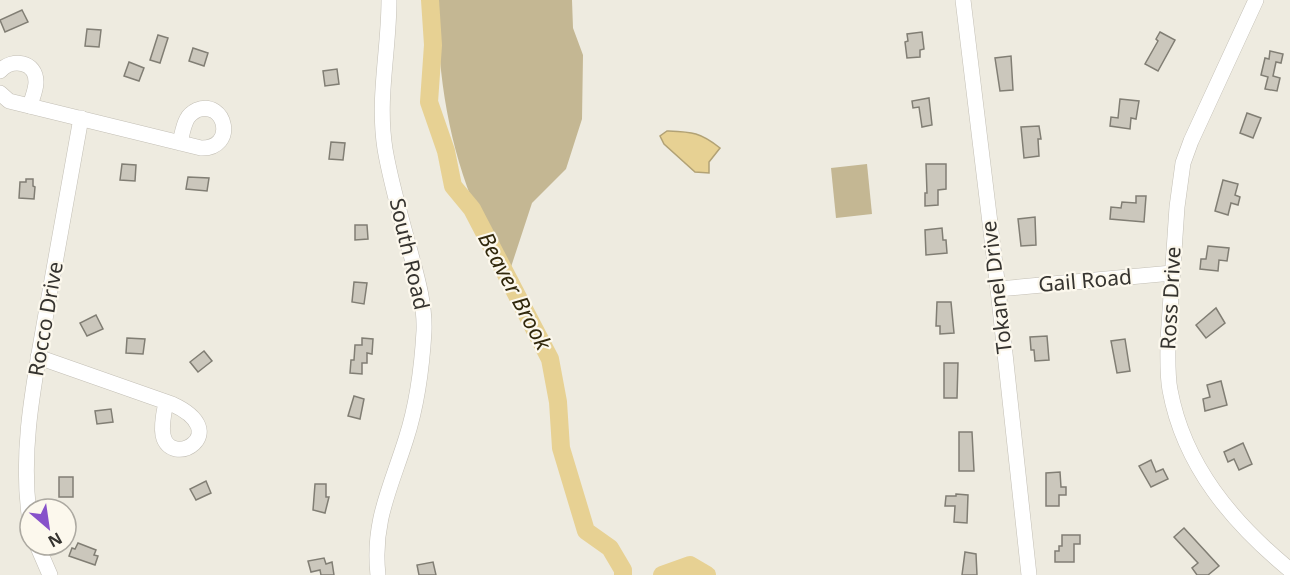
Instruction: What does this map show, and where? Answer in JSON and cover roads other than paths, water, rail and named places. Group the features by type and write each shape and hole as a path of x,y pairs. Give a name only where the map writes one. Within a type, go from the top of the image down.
{"street":[{"name":"South Road","path":"378,575 376,546 378,524 412,416 422,361 424,328 419,283 390,174 382,130 382,85 389,0"},
{"name":"Tokanel Drive","path":"963,0 998,289 1029,575"},
{"name":"Ross Drive","path":"1256,0 1183,163 1172,273 1168,365 1170,389 1182,432 1202,474 1228,511 1259,544 1290,570"},
{"path":"0,71 6,65 14,62 23,63 30,68 35,75 36,84 30,106"},
{"path":"0,93 9,101 180,142"},
{"name":"Rocco Drive","path":"27,497 26,450 38,357 81,118"},
{"name":"Gail Road","path":"998,289 1172,273"},
{"path":"38,357 165,402"},
{"path":"42,557 50,575"}],"waterway":[{"name":"Beaver Brook","path":"430,0 433,45 429,102 446,151 453,186 472,209 550,359 558,402 561,448 586,531 610,548 623,570 623,575"},
{"name":"Beaver Brook","path":"662,575 690,565 707,575"}]}
